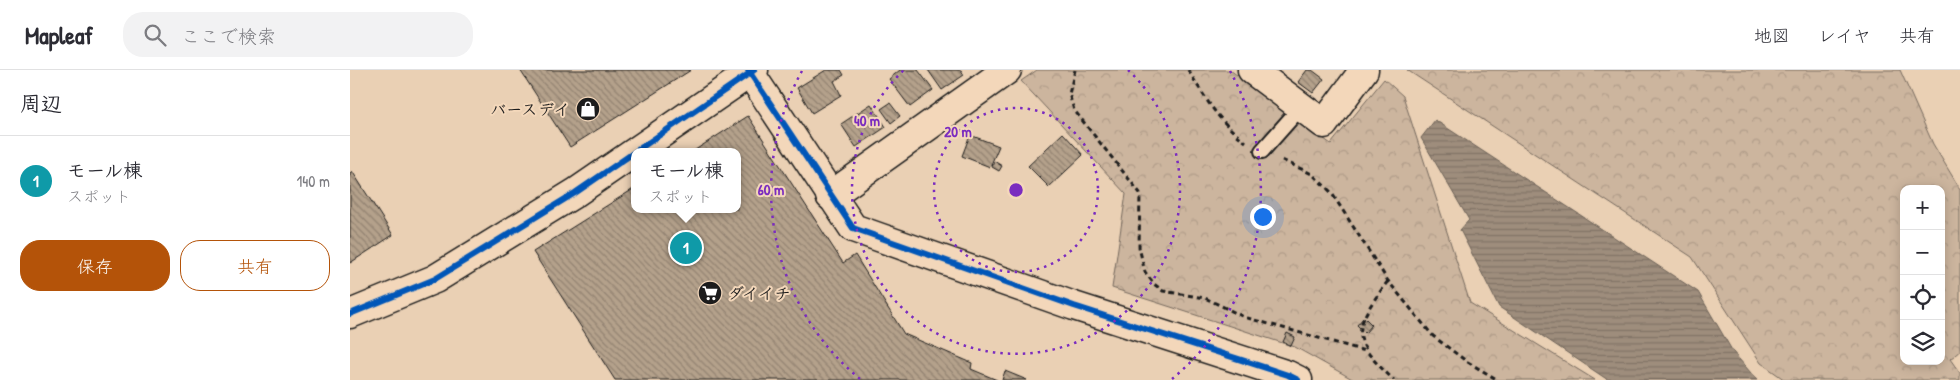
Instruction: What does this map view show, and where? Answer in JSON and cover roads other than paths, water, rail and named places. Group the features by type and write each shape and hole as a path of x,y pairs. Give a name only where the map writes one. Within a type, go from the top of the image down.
{"street":[{"path":"830,196 1007,70"},
{"path":"1252,70 1324,124 1364,70"},
{"path":"640,148 751,71 830,196 853,228 1074,306 1288,375 1298,380"},
{"path":"350,314 435,279 575,193 631,154"}],"lane":[{"path":"1262,151 1301,107"}],"place":[{"name":"バースデイ","path":"588,109"},
{"name":"モール棟","path":"686,248"},
{"name":"ダイイチ","path":"710,293"}]}
